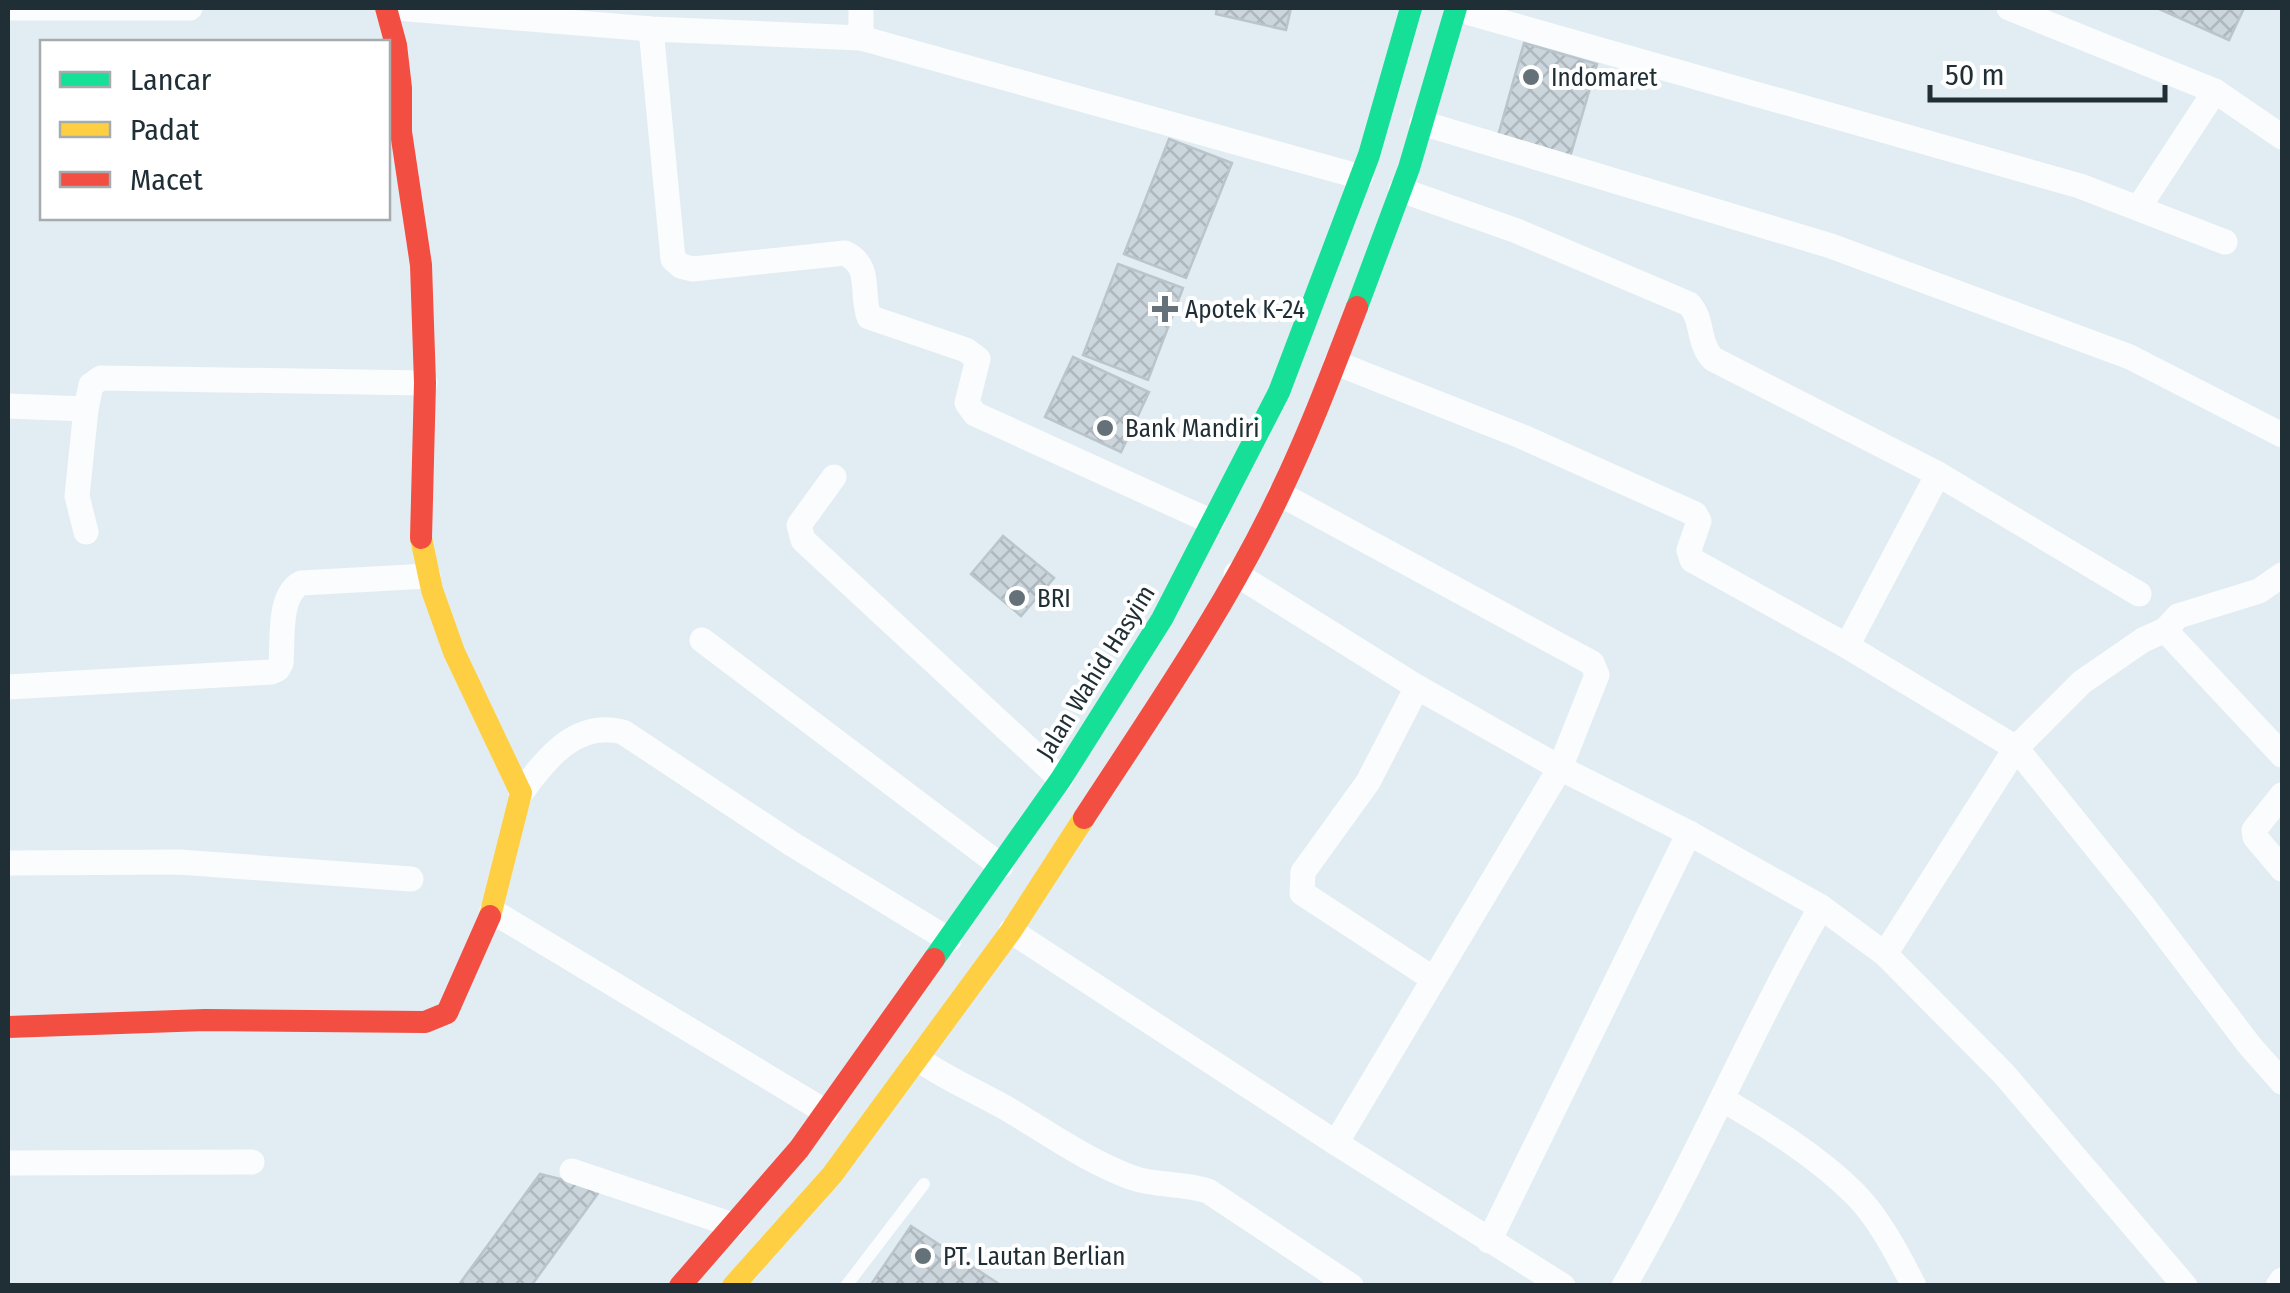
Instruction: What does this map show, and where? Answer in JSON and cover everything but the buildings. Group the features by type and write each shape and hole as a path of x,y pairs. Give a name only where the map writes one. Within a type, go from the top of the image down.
{"main road":[{"path":"8,1026 206,1020 437,1020 447,1013 492,911 522,793 454,652 428,576 419,520 425,383 421,265 401,132 396,45 386,8"},
{"name":"Jalan Wahid Hasyim","path":"680,1286 799,1149 826,1112 1062,779 1162,619 1279,392 1361,177 1411,8"},
{"path":"732,1286 832,1176 1011,931 1125,758 1236,574 1280,494 1336,363 1401,190 1456,8"}],"street":[{"path":"8,8 190,8"},
{"path":"397,8 652,29 861,38 1361,177"},
{"path":"860,8 861,38"},
{"path":"1456,8 2080,186 2225,242"},
{"path":"2009,8 2215,91 2282,138"},
{"path":"652,29 674,258 681,266 693,269 845,253 864,270 869,317 966,350 978,359 968,409 1212,522"},
{"path":"2140,206 2215,91"},
{"path":"1422,123 1831,246 2130,357 2282,435"},
{"path":"1401,190 1517,231 1689,304 1696,312 1702,343 1713,359 1938,474 2139,594"},
{"path":"1336,363 1523,437 1695,514 1699,521 1689,550 1692,560 1847,646 2016,748 2282,1082"},
{"path":"86,532 78,496 86,409 91,385 102,378 425,383"},
{"path":"8,406 86,409"},
{"path":"1847,646 1938,474"},
{"path":"834,477 801,520 798,530 804,540 1062,779"},
{"path":"1280,494 1592,663 1597,675 1560,768 1336,1143"},
{"path":"1236,574 1417,687 1821,907 1884,954 2003,1072 2185,1286"},
{"path":"1884,954 2016,748 2082,682 2143,640 2165,630 2178,616 2258,591 2282,575"},
{"path":"8,687 271,672 278,670 281,663 287,600 292,588 301,583 428,576"},
{"path":"2165,630 2282,755"},
{"path":"702,640 1001,866"},
{"path":"1417,687 1368,782 1303,872 1300,882 1302,893 1432,978"},
{"path":"522,793 535,773 576,736 595,728 623,732 792,844 949,940"},
{"path":"2282,795 2254,830 2255,837 2282,869"},
{"path":"1489,1241 1689,833"},
{"path":"8,863 179,862 411,879"},
{"path":"1624,1286 1673,1202 1773,990 1821,907"},
{"path":"492,911 826,1112"},
{"path":"1011,931 1562,1286"},
{"path":"918,1058 1082,1155 1136,1180 1208,1190 1350,1286"},
{"path":"1722,1099 1785,1138 1856,1195 1899,1256 1914,1286"},
{"path":"8,1163 252,1162"},
{"path":"572,1171 733,1225"}],"lane":[{"path":"846,1286 924,1184"}],"traffic: fast":[{"path":"934,959 1061,779 1162,619 1279,392 1369,155 1411,8"},
{"path":"1357,307 1409,168 1456,8"}],"traffic: slow":[{"path":"421,538 432,590 454,652 521,793 490,916"},
{"path":"733,1286 832,1175 1011,931 1084,818"}],"traffic: jam":[{"path":"386,8 396,45 401,132 421,265 425,383 421,538"},
{"path":"1084,818 1188,658 1260,534 1302,446 1357,307"},
{"path":"8,1027 205,1020 425,1022 447,1013 490,916"},
{"path":"680,1286 799,1149 934,959"}],"place":[{"name":"Indomaret","path":"1531,77"},
{"name":"Apotek K-24","path":"1165,309"},
{"name":"Bank Mandiri","path":"1105,428"},
{"name":"BRI","path":"1017,598"},
{"name":"PT. Lautan Berlian","path":"923,1256"}]}
